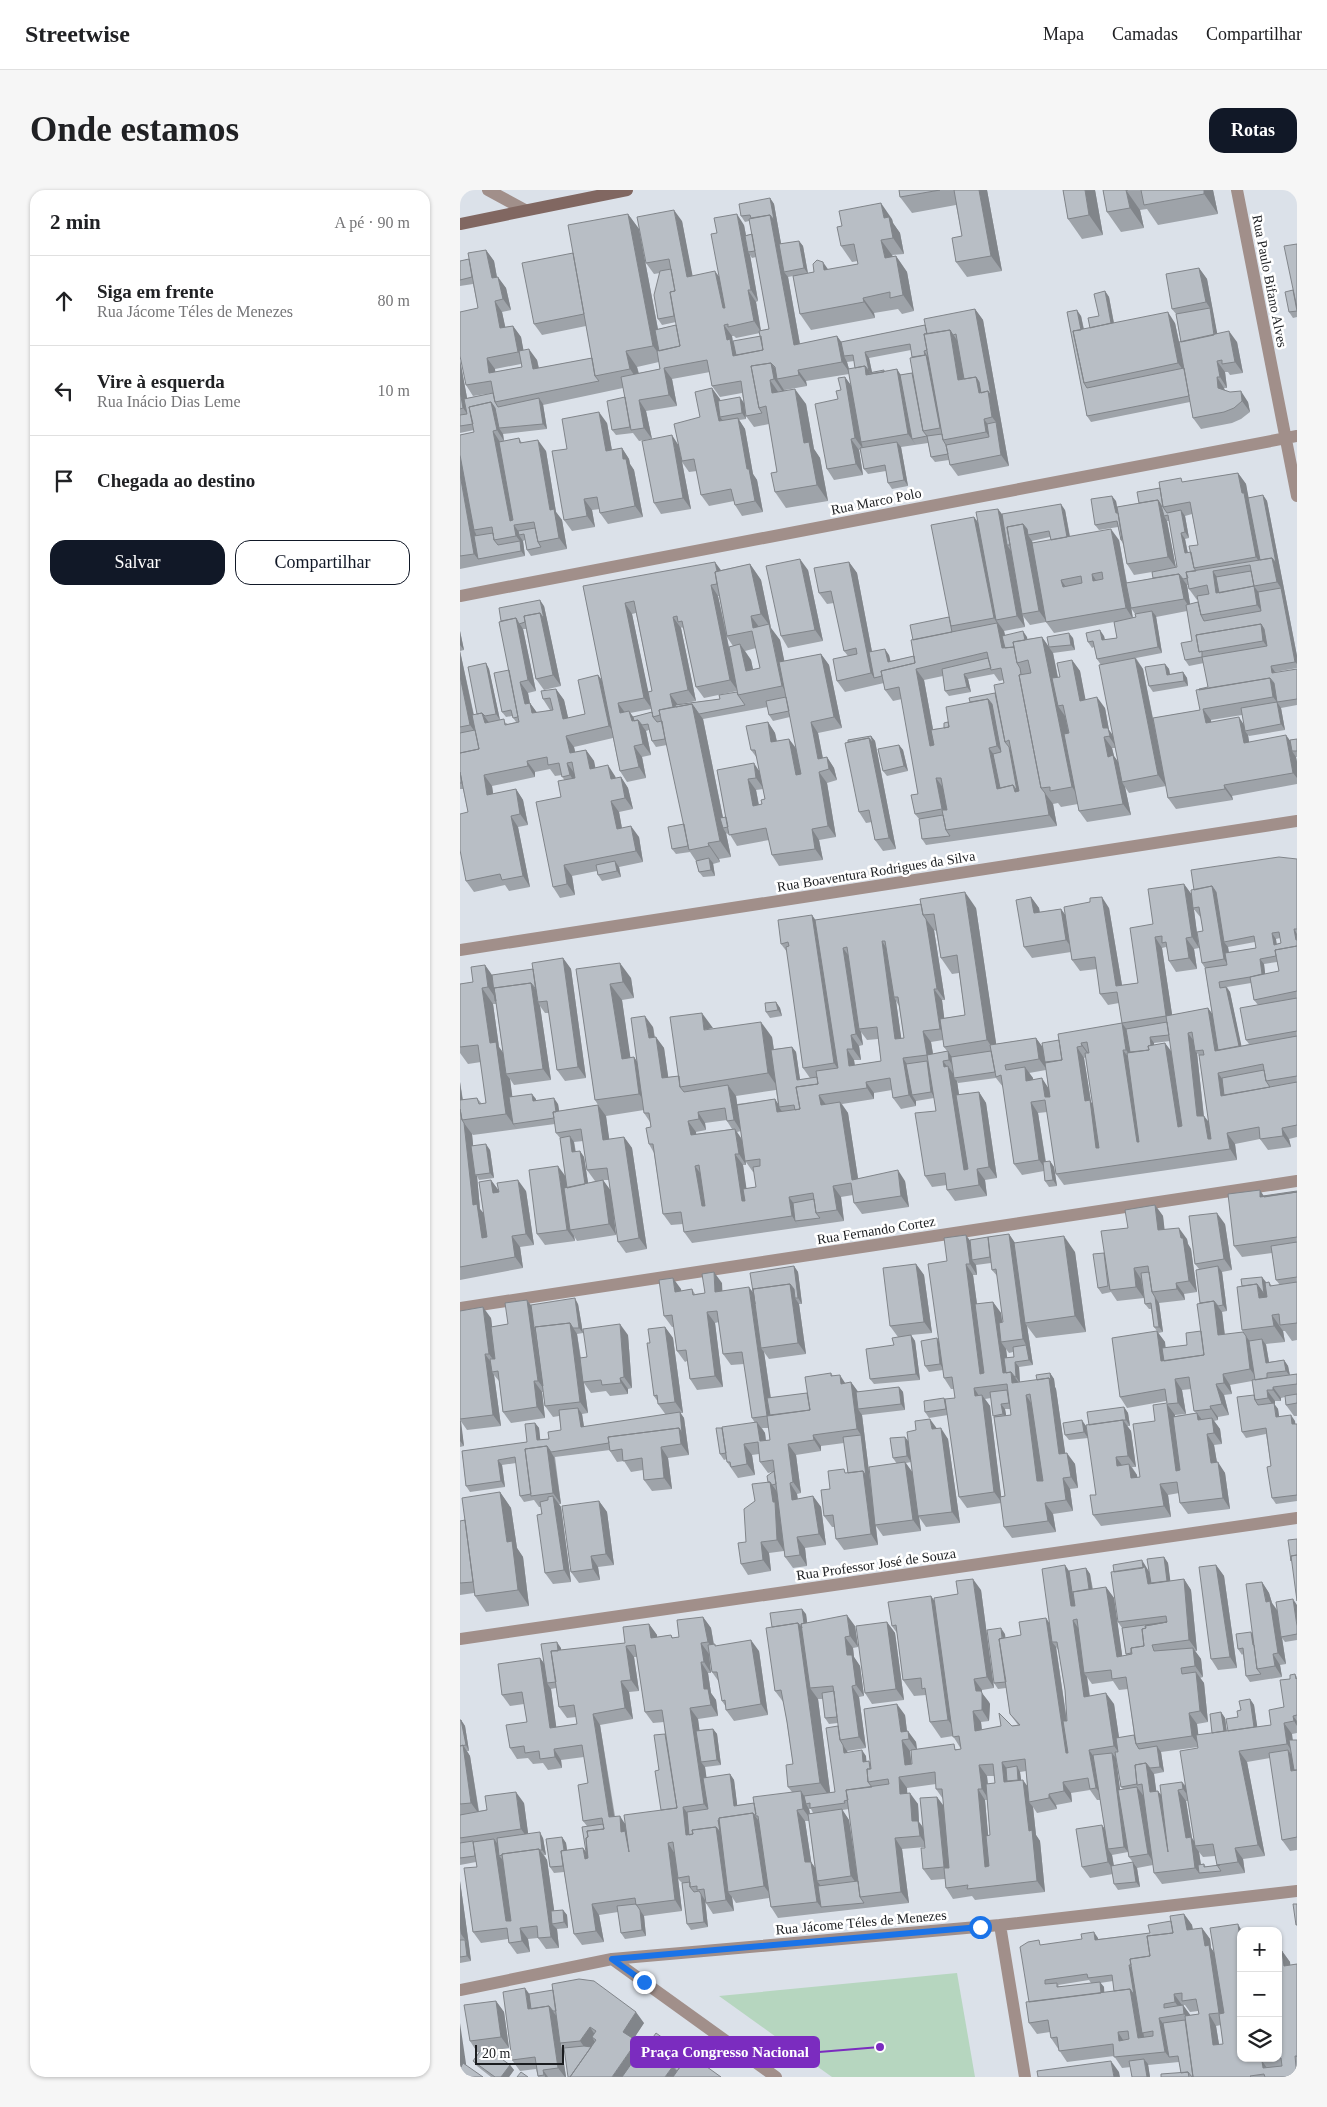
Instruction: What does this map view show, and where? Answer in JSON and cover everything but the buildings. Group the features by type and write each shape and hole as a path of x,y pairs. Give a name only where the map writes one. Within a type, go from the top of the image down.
{"main road":[{"path":"460,224 628,190"}],"street":[{"path":"488,190 525,210"},
{"name":"Rua Paulo Bifano Alves","path":"1237,190 1291,437 1297,496"},
{"name":"Rua Marco Polo","path":"460,596 1291,437"},
{"name":"Rua Boaventura Rodrigues da Silva","path":"460,950 1297,821"},
{"name":"Rua Fernando Cortez","path":"460,1308 1297,1181"},
{"name":"Rua Professor José de Souza","path":"460,1639 1297,1518"},
{"name":"Rua Jácome Téles de Menezes","path":"460,1990 612,1959 1000,1926 1297,1891"},
{"path":"1000,1926 1024,2077"},
{"path":"612,1959 776,2077"}],"green space":[{"path":"957,1973 975,2077 832,2077 719,1996"}],"place":[{"name":"Praça Congresso Nacional","path":"880,2047"}],"route":[{"path":"644,1982 612,1959 980,1927"}]}
